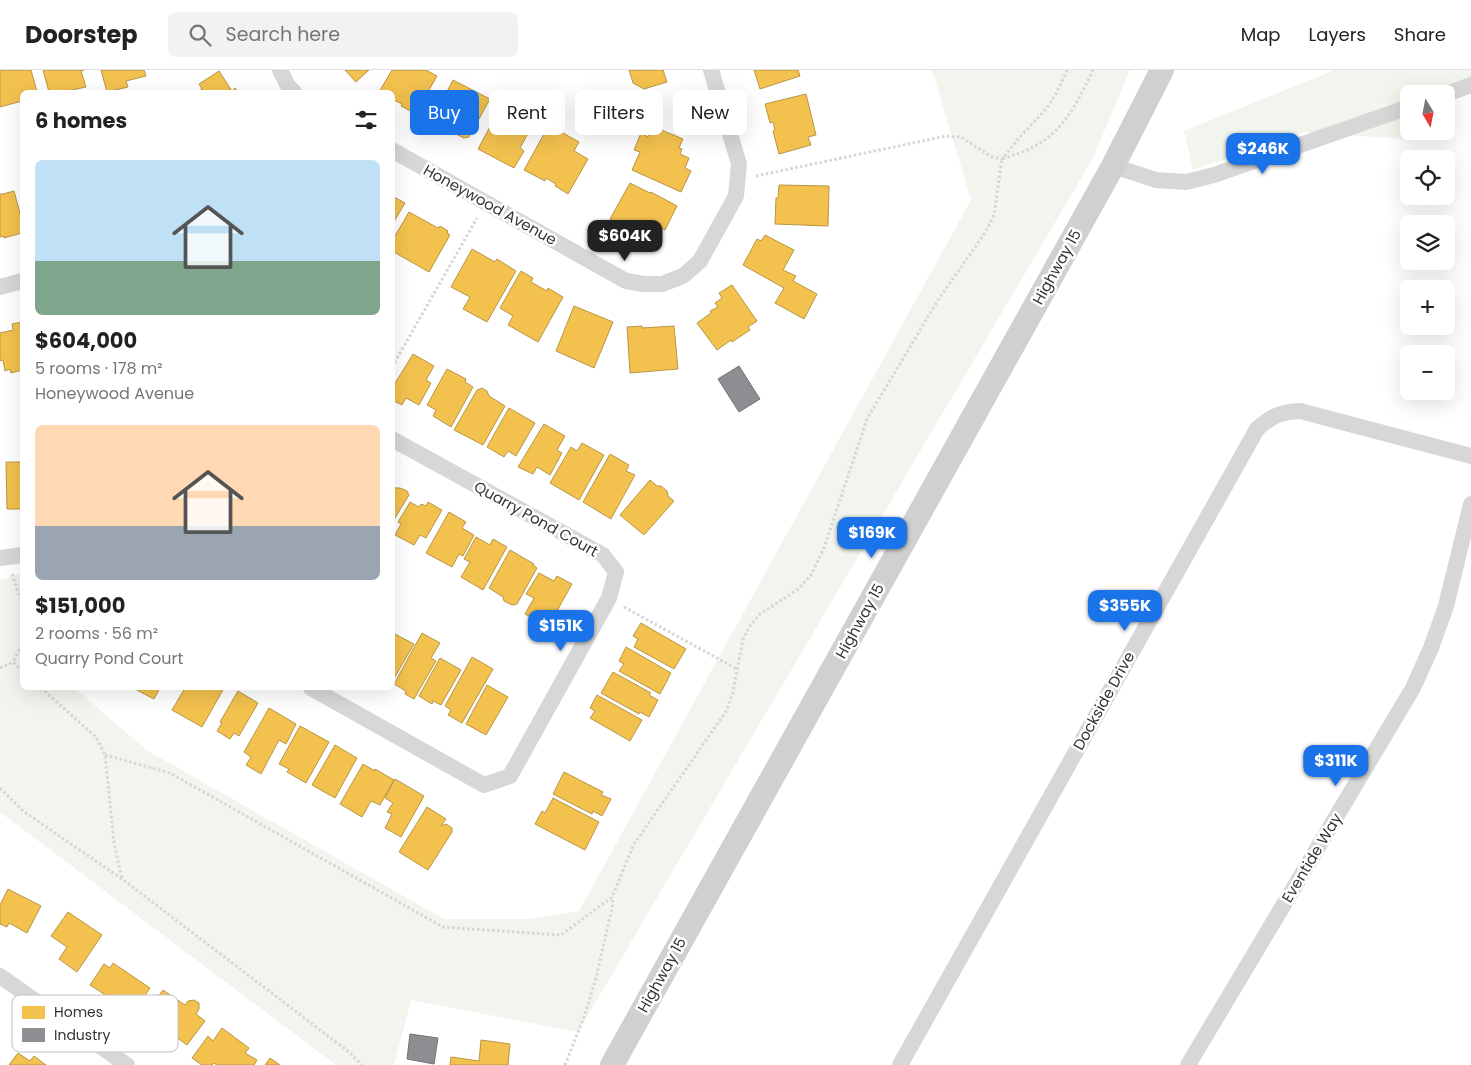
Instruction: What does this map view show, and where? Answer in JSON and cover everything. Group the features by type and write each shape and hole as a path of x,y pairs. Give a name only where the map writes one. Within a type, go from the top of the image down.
{"main road":[{"name":"Highway 15","path":"612,1065 1113,166 1162,70"}],"street":[{"path":"280,70 292,90"},
{"name":"Honeywood Avenue","path":"395,152 626,281 662,284 683,276 700,261 736,196 739,164 711,70"},
{"path":"1455,91 1471,85"},
{"path":"1113,166 1156,180 1186,182 1214,175 1400,110"},
{"path":"0,287 20,282"},
{"name":"Dockside Drive","path":"900,1065 1257,429 1269,418 1284,412 1300,411 1471,456"},
{"name":"Quarry Pond Court","path":"315,690 484,785 510,776 609,598 616,572 603,555 395,441"},
{"name":"Eventide Way","path":"1188,1065 1413,688 1432,648 1446,606 1471,504"},
{"path":"3,557 20,554"},
{"path":"0,976 27,995"},
{"path":"108,1052 127,1065"}],"path":[{"path":"565,1065 584,1017 596,978 613,904 612,897 634,844 727,710 733,692 744,640 750,627 760,614 796,590 812,574 824,548 867,419 938,300 985,233 994,215 1002,159 1047,108 1067,70"},
{"path":"738,179 946,136 961,137 992,157 1002,159 1035,146 1061,126 1078,101 1093,70"},
{"path":"395,362 486,202"},
{"path":"3,557 20,598"},
{"path":"609,598 737,669"},
{"path":"0,668 13,662 20,649"},
{"path":"13,662 20,669"},
{"path":"43,690 96,737 105,755 114,843 122,879"},
{"path":"105,755 170,773 443,927 561,935 612,897"},
{"path":"0,788 23,811 122,879 341,1046 362,1065"}],"shaded area":[{"path":"932,70 1130,70 1093,158 578,1032 411,1000 394,1065 336,1065 0,812 0,580 20,574 20,690 76,690 148,751 444,919 529,919 579,911 971,200"},
{"path":"1335,70 1471,70 1471,84 1455,97 1455,85 1400,85 1400,139 1304,132 1193,170 1184,131"}],"building: Homes":[{"path":"0,70 31,70 36,90 20,90 20,102 0,107"},
{"path":"43,70 84,70 81,71 86,87 72,90 48,90"},
{"path":"101,70 144,70 146,76 126,81 128,87 106,90"},
{"path":"345,70 369,70 356,82"},
{"path":"392,70 426,70 437,76 429,90 410,90 410,111 395,100 395,90 380,90"},
{"path":"629,70 663,70 667,82 644,89 633,83"},
{"path":"754,70 798,70 800,76 760,89"},
{"path":"219,71 231,90 200,90 202,89 199,84"},
{"path":"453,80 472,90 448,90"},
{"path":"479,93 489,98 479,119"},
{"path":"806,94 816,135 808,137 811,145 779,154 773,131 775,130 773,122 770,123 765,104"},
{"path":"489,128 489,135 527,135 520,148 524,151 514,168 478,149"},
{"path":"663,131 683,139 679,148 682,149 680,154 689,158 685,168 691,171 681,192 632,170 640,152 634,150 640,135 648,137 649,135 663,135"},
{"path":"565,134 579,142 574,151 588,159 568,194 546,178 545,181 524,170 543,135"},
{"path":"458,135 470,135 469,137 464,138"},
{"path":"630,183 677,206 665,230 656,225 647,240 610,219"},
{"path":"779,185 829,186 828,226 775,224 776,198 778,198"},
{"path":"14,191 20,214 20,234 4,238 4,236 0,237 0,194"},
{"path":"395,198 405,203 395,220"},
{"path":"409,212 438,228 440,226 448,231 447,233 450,235 429,272 395,253 395,236"},
{"path":"765,235 794,250 783,270 796,276 793,281 817,294 804,319 775,303 784,288 743,265 757,239 761,241"},
{"path":"472,249 495,262 497,259 516,271 487,322 463,309 470,297 451,287"},
{"path":"521,271 533,278 531,282 547,291 548,288 563,297 538,342 508,325 513,316 500,308"},
{"path":"732,285 757,321 748,327 750,330 717,350 697,323 711,313 710,311 718,307 715,303 722,298 719,293"},
{"path":"574,306 613,322 594,368 556,351"},
{"path":"20,322 20,371 11,373 10,369 5,371 3,360 0,361 0,333 13,330 12,324"},
{"path":"642,326 642,328 674,326 678,369 630,373 627,327"},
{"path":"413,354 434,366 426,380 431,383 419,405 406,398 402,405 395,402 395,383"},
{"path":"447,369 466,379 465,382 473,387 451,427 433,416 436,410 427,405"},
{"path":"482,388 487,391 489,396 505,406 483,445 454,430 477,390"},
{"path":"509,408 535,423 516,456 508,451 504,457 487,447"},
{"path":"544,424 565,436 557,450 562,453 550,475 537,467 533,474 518,467"},
{"path":"582,443 604,455 579,500 550,483 571,447 577,451"},
{"path":"610,454 629,465 626,471 635,475 611,519 583,502"},
{"path":"6,462 20,462 20,509 7,509"},
{"path":"650,480 667,491 668,496 674,501 644,535 620,515"},
{"path":"395,488 407,491 409,495 395,518"},
{"path":"410,502 419,507 421,504 426,506 428,502 442,510 426,538 420,535 414,545 395,535 401,524 398,522"},
{"path":"449,512 466,522 462,528 474,535 463,556 459,554 452,567 426,553"},
{"path":"476,537 490,545 493,539 507,547 483,590 461,577 470,562 464,559"},
{"path":"510,550 534,564 537,568 517,604 512,605 504,601 503,597 489,588"},
{"path":"539,573 554,581 557,576 572,584 548,627 525,614 534,598 526,594"},
{"path":"641,623 686,649 674,669 634,647 638,639 633,636"},
{"path":"422,633 440,643 431,658 436,661 414,699 405,694 406,691 395,685"},
{"path":"395,634 414,644 395,677"},
{"path":"626,647 671,673 660,694 619,671 624,664 619,661"},
{"path":"472,657 493,669 462,723 448,715 451,710 445,706"},
{"path":"440,658 461,670 441,705 433,701 432,704 419,696"},
{"path":"613,672 651,693 649,695 658,700 649,717 640,712 639,714 601,693"},
{"path":"487,685 508,697 486,735 466,724"},
{"path":"137,690 159,690 154,699"},
{"path":"184,690 223,690 202,727 172,710"},
{"path":"238,691 258,703 239,736 234,733 230,739 217,731 222,723 220,722"},
{"path":"597,695 642,720 630,741 590,718 595,711 590,708"},
{"path":"269,708 296,724 286,744 279,740 261,774 246,765 251,757 244,752"},
{"path":"300,726 329,742 306,783 287,772 289,769 279,764"},
{"path":"335,745 357,758 335,798 312,785"},
{"path":"363,764 394,780 380,805 371,801 362,817 340,804"},
{"path":"564,772 603,792 601,795 611,799 602,816 593,811 592,814 553,794"},
{"path":"395,779 424,796 401,837 385,828 392,814 387,812 393,803 385,798"},
{"path":"553,798 599,822 585,850 535,824 542,811 545,813"},
{"path":"427,807 446,819 441,826 446,824 452,828 452,832 428,870 399,852"},
{"path":"8,889 41,906 27,933 9,923 7,927 0,924 0,905"},
{"path":"68,912 102,935 77,972 59,959 67,947 51,936"},
{"path":"113,963 150,988 145,995 105,995 90,985 104,964 110,968"},
{"path":"163,990 170,995 159,995"},
{"path":"178,1000 185,1005 188,1001 194,1000 199,1003 199,1009 196,1014 205,1021 187,1045 178,1038"},
{"path":"222,1028 249,1048 245,1053 257,1060 254,1065 217,1065 214,1063 212,1065 202,1065 192,1058 208,1036 213,1041"},
{"path":"481,1040 510,1044 508,1065 450,1065 451,1057 479,1061"},
{"path":"18,1053 30,1061 34,1056 46,1065 9,1065"},
{"path":"270,1058 280,1065 265,1065"}],"building: Industry":[{"path":"739,366 760,399 739,412 718,379"},
{"path":"410,1034 438,1038 434,1064 407,1059"}]}
